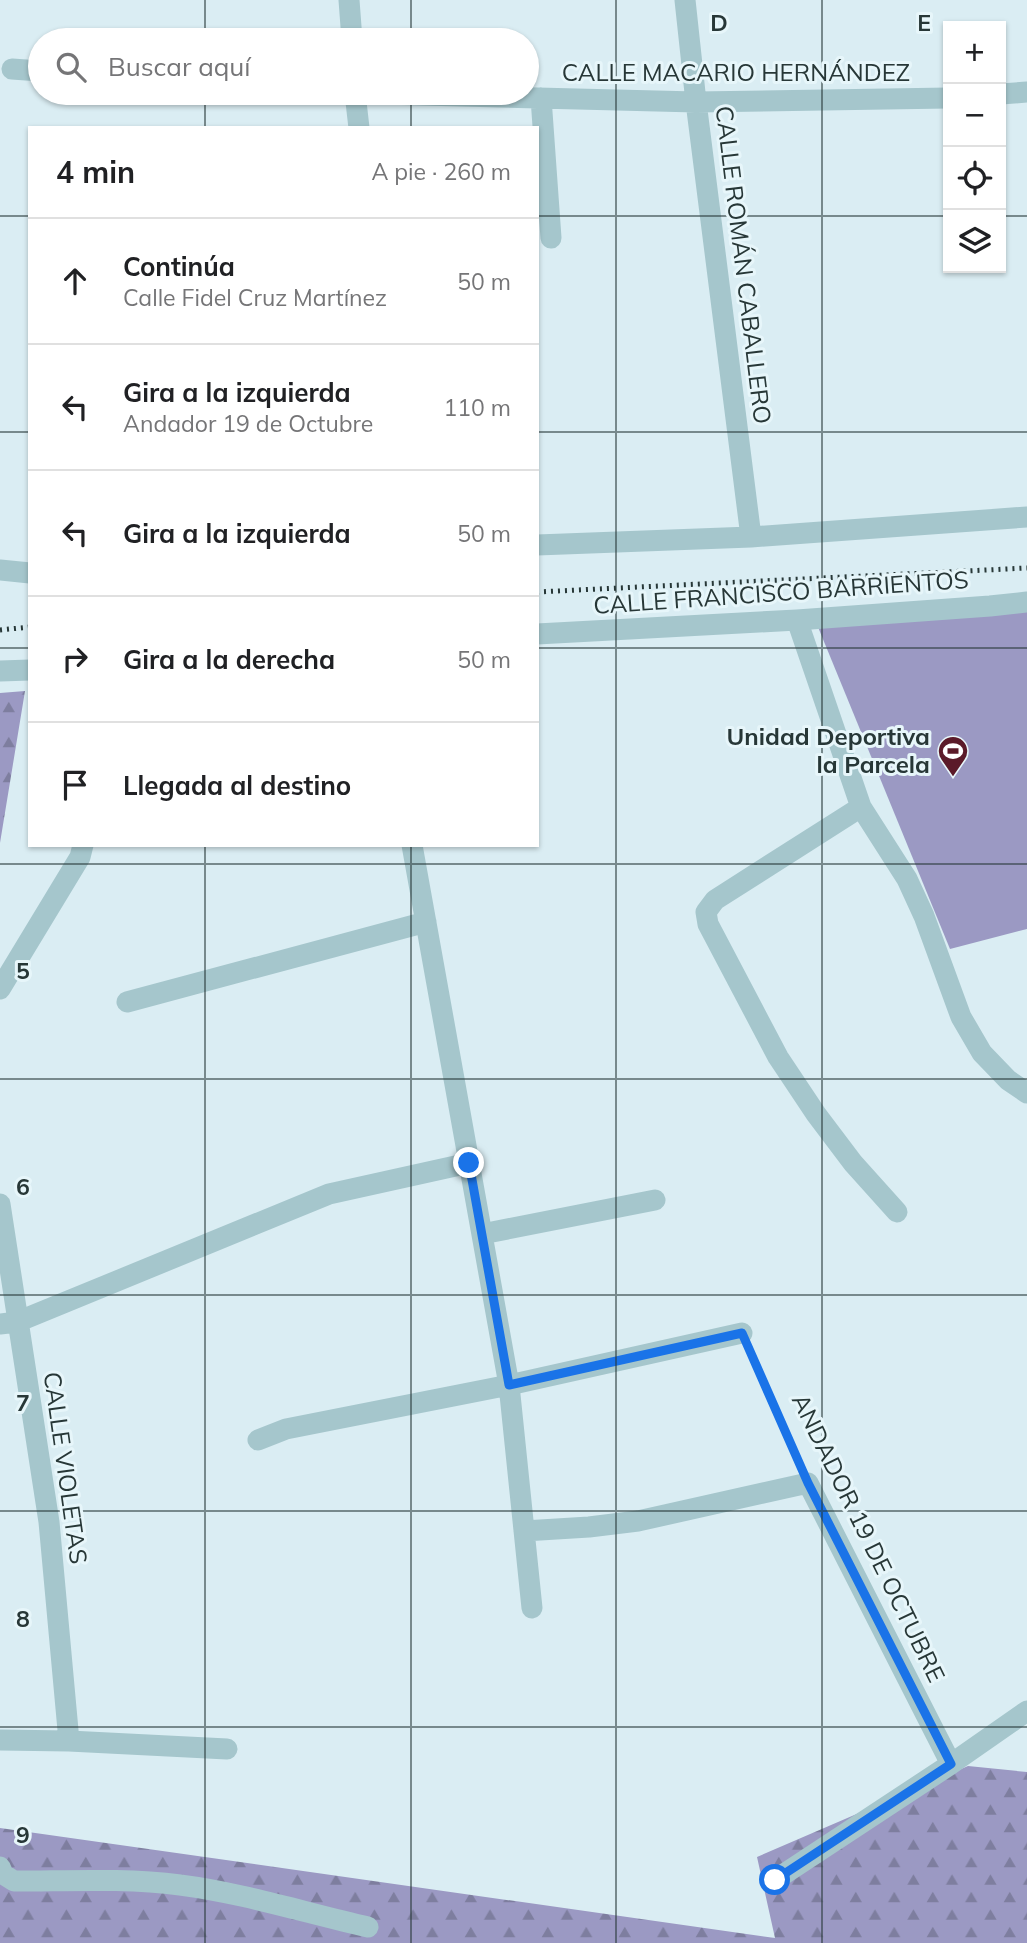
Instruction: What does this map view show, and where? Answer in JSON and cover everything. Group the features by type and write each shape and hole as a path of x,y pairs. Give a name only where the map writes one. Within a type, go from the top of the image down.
{"street":[{"path":"349,0 351,28"},
{"name":"CALLE ROMÁN CABALLERO","path":"685,0 751,537"},
{"path":"12,69 28,70"},
{"path":"1006,94 1027,92"},
{"path":"541,98 551,238"},
{"name":"CALLE MACARIO HERNÁNDEZ","path":"541,98 696,102 943,98"},
{"path":"354,105 359,126"},
{"path":"539,545 751,537 1027,517"},
{"path":"0,570 28,573"},
{"name":"CALLE FRANCISCO BARRIENTOS","path":"539,634 797,620 1027,602"},
{"path":"797,620 861,807 907,879 924,916 961,1017 982,1053 1008,1080 1027,1093"},
{"path":"0,671 28,670"},
{"path":"861,807 715,901 706,912 708,924 778,1058 853,1163 897,1212"},
{"path":"0,989 80,857 82,847"},
{"path":"412,847 509,1385 532,1608"},
{"path":"127,1002 426,922"},
{"path":"9,1323 328,1194 469,1163"},
{"path":"482,1234 655,1200"},
{"name":"CALLE VIOLETAS","path":"0,1204 9,1323 49,1522 69,1741"},
{"path":"258,1440 286,1429 509,1385 742,1333"},
{"path":"524,1531 638,1521 808,1483"},
{"name":"ANDADOR 19 DE OCTUBRE","path":"808,1483 951,1764"},
{"path":"775,1880 1027,1711"},
{"path":"0,1740 227,1749"},
{"path":"0,1867 3,1874 14,1881 180,1885 368,1927"}],"path":[{"name":"ANDADOR 19 DE OCTUBRE","path":"742,1333 808,1483"}],"green space":[{"name":"Unidad Deportiva la Parcela","path":"1027,607 1027,929 950,949 818,627"},
{"path":"25,691 0,843 0,693"},
{"path":"968,1766 1027,1772 1027,1943 0,1943 0,1828 775,1938 757,1857"}],"railway":[{"path":"539,592 1027,568"},
{"path":"0,630 28,627"}],"place":[{"name":"Unidad Deportiva la Parcela","path":"953,778"}],"route":[{"path":"469,1163 509,1385 742,1333 808,1483 951,1764 775,1880"}]}
